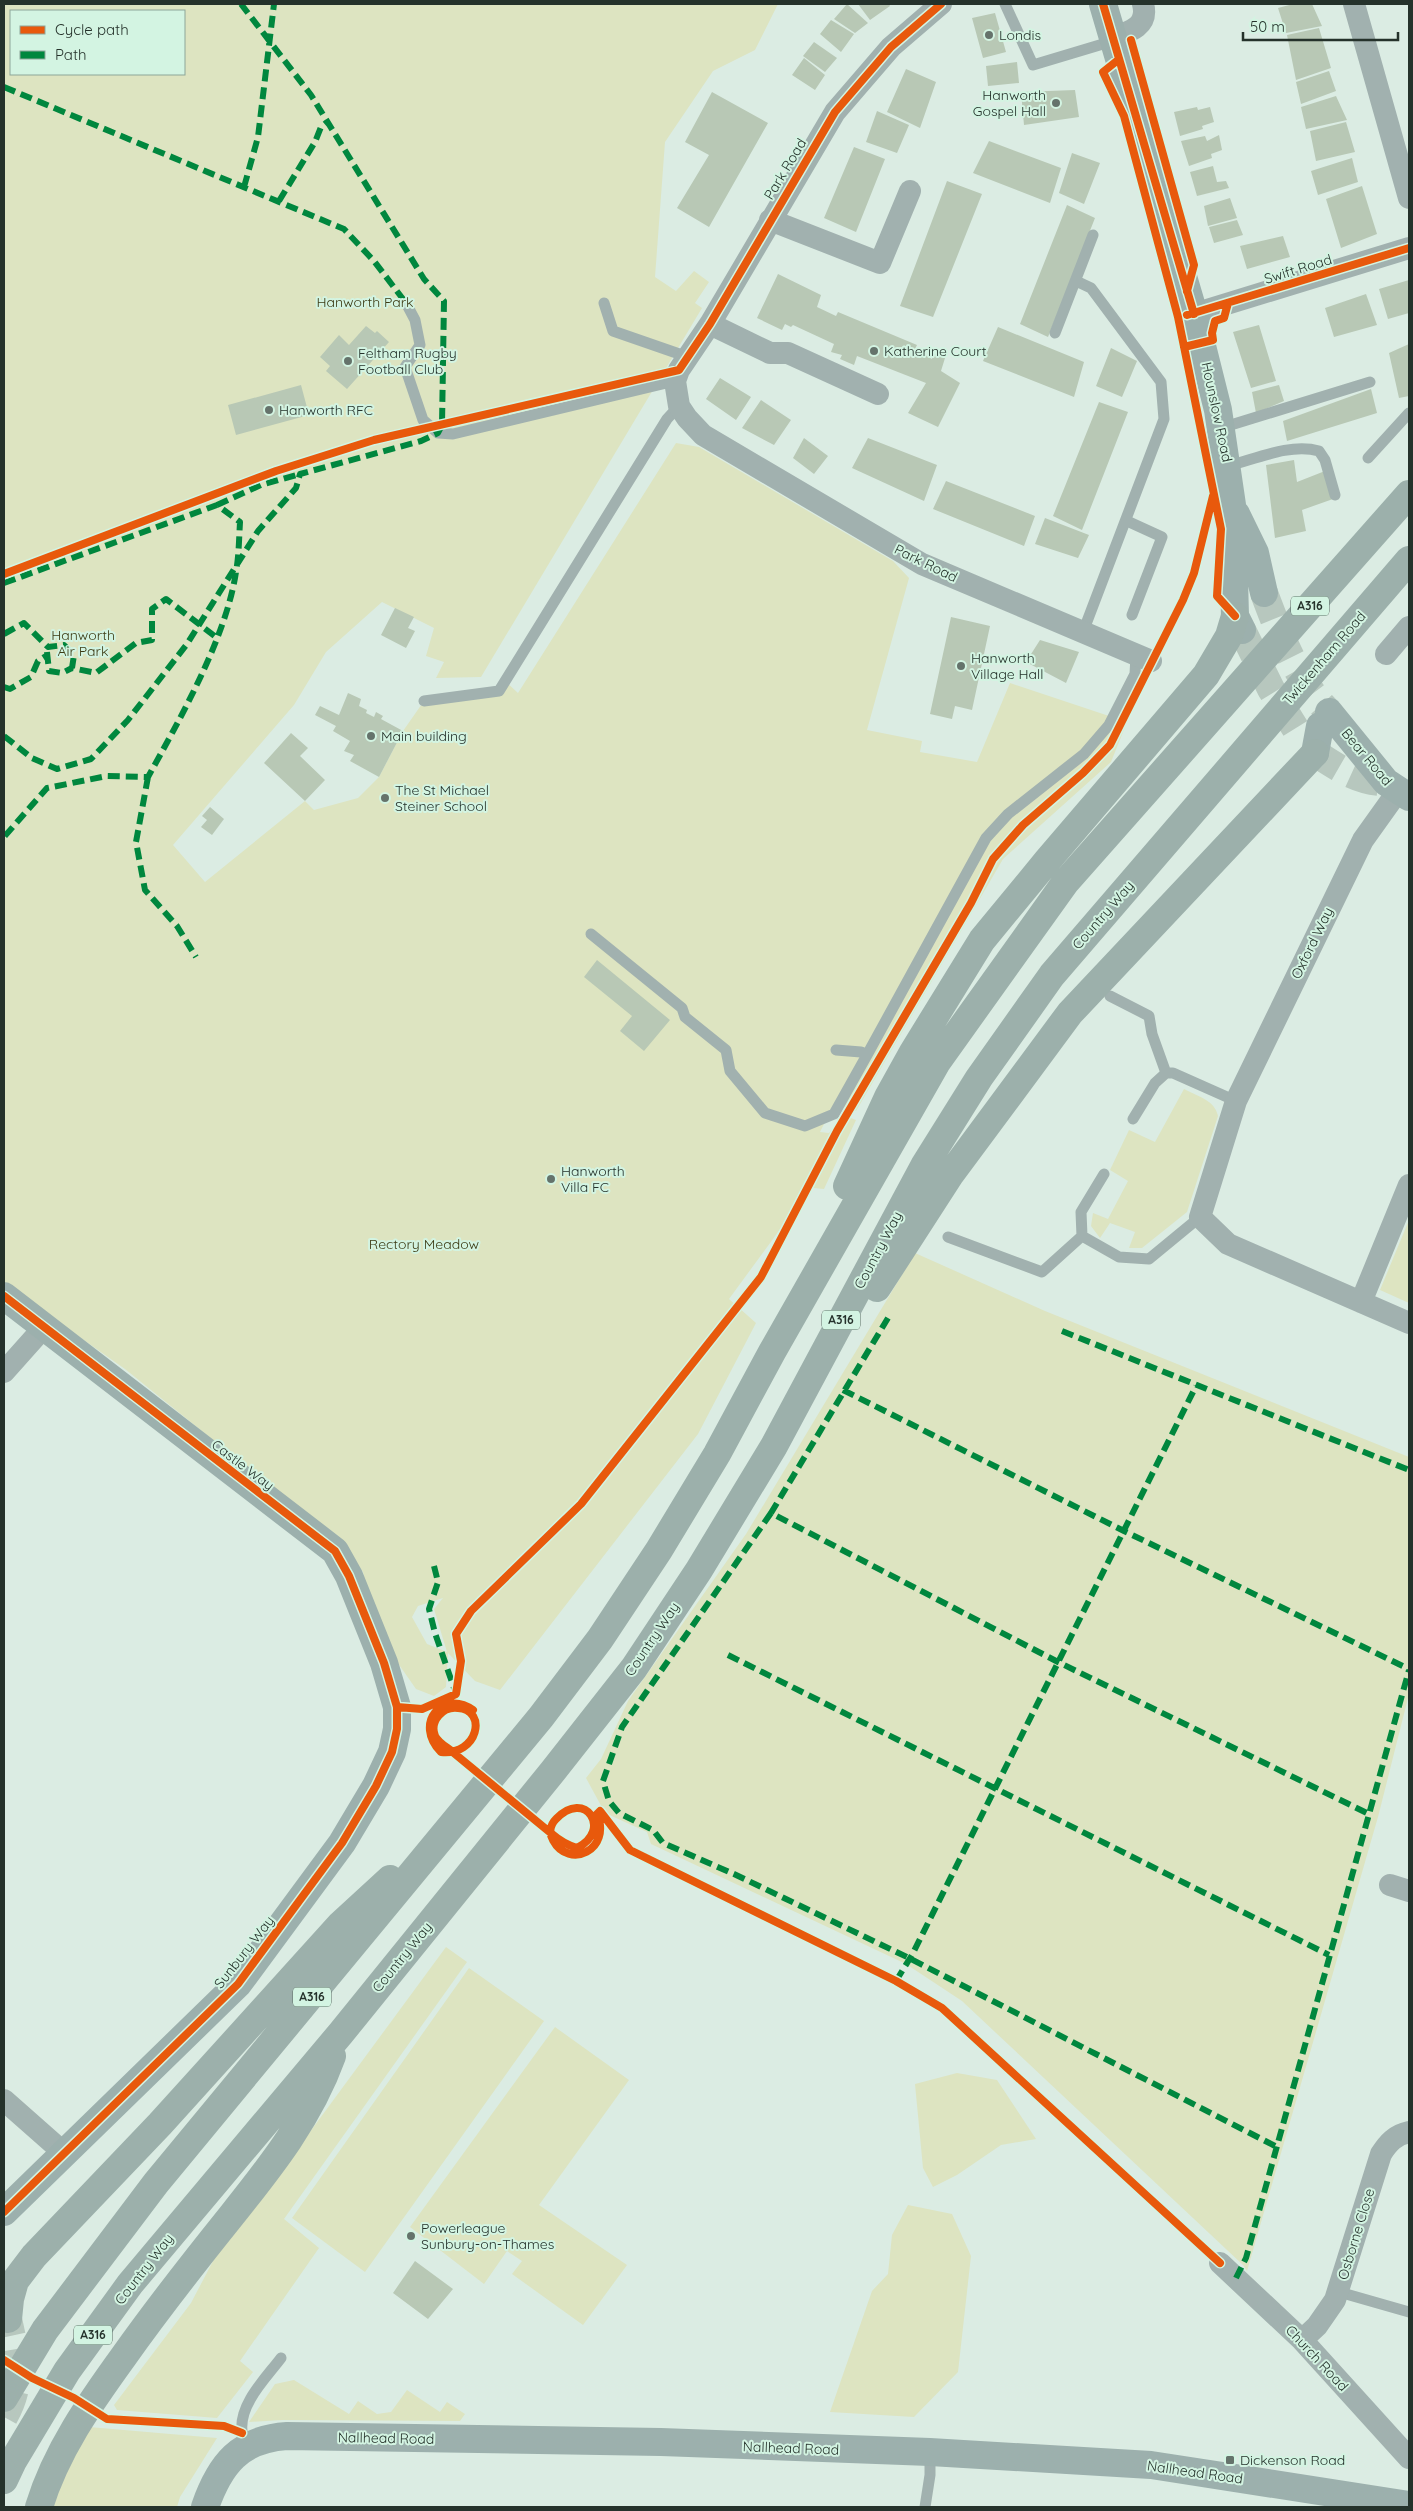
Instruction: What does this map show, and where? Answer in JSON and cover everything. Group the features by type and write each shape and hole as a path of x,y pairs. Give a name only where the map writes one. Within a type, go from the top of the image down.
{"highway":[{"name":"A316","path":"4,2398 45,2330 156,2182 465,1810 541,1717 600,1639 659,1550 712,1462 772,1352 937,1062 1066,883 1409,494"},
{"name":"Twickenham Road","path":"1239,756 1409,560"},
{"path":"772,1352 888,1097 913,1052 977,948 1047,861 1206,675 1238,623"},
{"path":"774,1446 950,1175 1070,1013 1316,732"},
{"name":"Country Way","path":"4,2480 67,2372 130,2284 340,2033 553,1771 634,1668 699,1570 774,1446 924,1166 979,1078 1052,974 1239,756"},
{"path":"8,2319 10,2299 15,2281 34,2256 154,2130 341,1924 465,1810"},
{"path":"39,2507 46,2485 87,2407 168,2295 279,2155 298,2128 325,2075 340,2033"}],"street":[{"name":"Park Road","path":"941,4 890,47 835,112 710,324 679,370 676,381 679,406 686,418 703,435 922,564 1143,658"},
{"name":"Hounslow Road","path":"1103,4 1194,314 1221,428 1228,466 1232,506 1238,623"},
{"path":"1113,40 1139,26 1144,19 1143,4"},
{"path":"1354,4 1401,135 1409,198"},
{"path":"770,220 880,263 910,191"},
{"name":"Swift Road","path":"1194,314 1409,248"},
{"path":"710,324 770,353 788,353 878,394"},
{"name":"Hounslow Road","path":"1232,506 1255,553 1264,594"},
{"path":"1386,654 1409,626"},
{"name":"Bear Road","path":"1316,732 1398,790"},
{"name":"Oxford Way","path":"1200,1217 1236,1100 1363,840 1398,790"},
{"path":"1361,1302 1409,1185"},
{"path":"1200,1217 1228,1244 1409,1323"},
{"name":"Castle Way","path":"4,1296 335,1551 349,1576 384,1663 398,1707"},
{"path":"4,1372 45,1326"},
{"name":"Sunbury Way","path":"4,2212 238,1984 342,1843 376,1786 392,1752 397,1729 398,1707"},
{"path":"4,2100 64,2153"},
{"name":"Osborne Close","path":"1302,2340 1328,2312 1339,2292 1381,2154 1398,2135 1409,2132"},
{"name":"Church Road","path":"1220,2263 1302,2340 1409,2458"},
{"name":"Nallhead Road","path":"205,2507 210,2492 226,2464 249,2445 266,2437 288,2436 661,2442 930,2452 1151,2465 1322,2499 1409,2505"}],"lane":[{"path":"1005,4 1033,65 1113,40"},
{"path":"1055,333 1093,235"},
{"path":"1076,281 1091,288 1161,382 1164,419 1127,521 1083,632"},
{"path":"406,303 415,320 420,345 405,367 423,420 438,433 453,434 676,381"},
{"path":"604,303 613,331 688,357"},
{"path":"1221,428 1370,382"},
{"path":"424,701 499,691 667,419 679,406"},
{"path":"1368,458 1409,412"},
{"path":"1228,466 1295,449 1307,448 1319,451 1325,460 1335,494"},
{"path":"1127,521 1162,537 1132,615"},
{"path":"590,934 682,1008 685,1017 726,1050 730,1071 765,1113 805,1126 834,1114 986,838 1008,814 1084,754 1109,725 1143,658"},
{"path":"1110,996 1149,1016 1152,1034 1166,1073"},
{"path":"836,1050 861,1052 867,1055"},
{"path":"1133,1119 1155,1083 1166,1073 1174,1072 1236,1100"},
{"path":"1082,1236 1081,1212 1104,1174"},
{"path":"1082,1236 1119,1257 1149,1259 1200,1217"},
{"path":"948,1237 1042,1272 1082,1236"},
{"path":"1339,2292 1409,2312"},
{"path":"249,2445 242,2432 248,2403 281,2358"},
{"path":"925,2507 930,2474 930,2452"}],"green space":[{"path":"4,4 778,4 755,50 713,71 665,142 655,277 676,291 694,271 709,282 695,303 702,308 481,677 436,678 444,662 426,656 434,628 382,602 326,652 294,705 173,845 205,882 305,801 314,810 358,798 379,777 403,731 424,701 499,691 505,681 518,693 676,443 699,447 893,561 909,578 867,730 922,741 920,752 977,762 1010,683 1127,722 1111,762 1003,859 856,1111 834,1104 820,1132 829,1133 843,1115 856,1120 824,1189 804,1187 789,1217 729,1299 756,1323 698,1434 500,1690 475,1681 448,1653 446,1687 434,1696 416,1689 372,1626 363,1572 338,1536 260,1478 125,1369 4,1284","holes":["443,1598 434,1609 447,1652 427,1644 412,1617 418,1606"]},
{"path":"1184,1089 1209,1102 1218,1116 1187,1212 1142,1248 1129,1248 1135,1232 1110,1223 1100,1238 1091,1226 1093,1213 1108,1219 1128,1181 1110,1170 1129,1130 1155,1142"},
{"path":"1409,1220 1409,1303 1380,1290"},
{"path":"915,1253 1045,1311 1409,1457 1409,1694 1378,1817 1247,2271 1243,2265 962,2001 906,1964 651,1844 647,1832 605,1813 586,1778 601,1759 628,1701 746,1534"},
{"path":"446,1947 467,1962 284,2219 319,2248 240,2361 253,2372 217,2418 117,2410 114,2405 191,2303 223,2242 290,2159"},
{"path":"469,1968 544,2021 365,2272 292,2218"},
{"path":"555,2027 629,2080 539,2205 627,2265 583,2325 512,2274 522,2261 507,2251 484,2284 410,2227"},
{"path":"957,2073 997,2080 1036,2139 1001,2145 957,2175 933,2187 923,2168 915,2084"},
{"path":"908,2205 952,2214 971,2256 958,2372 914,2417 830,2412 872,2291 888,2274 892,2235"},
{"path":"294,2380 349,2414 358,2401 377,2414 391,2412 407,2390 440,2412 447,2402 465,2414 460,2421 282,2420 249,2422 275,2384"},
{"path":"89,2427 217,2438 180,2497 177,2507 51,2507 52,2498"}],"building":[{"path":"847,4 868,23 855,33 834,19"},
{"path":"858,4 889,4 890,6 870,20"},
{"path":"1293,4 1312,4 1322,26 1286,33 1278,8"},
{"name":"Londis","path":"995,13 1006,52 983,58 972,18"},
{"path":"831,20 854,34 841,52 820,34"},
{"path":"1319,28 1331,68 1296,80 1287,35"},
{"path":"814,42 837,58 825,72 803,56"},
{"path":"804,58 825,75 815,90 792,75"},
{"path":"1017,62 1019,83 988,86 986,66"},
{"path":"906,69 936,82 920,128 887,112"},
{"path":"1329,71 1336,91 1301,104 1296,82"},
{"path":"1075,90 1079,117 1024,125 1021,92"},
{"path":"712,92 768,123 709,227 677,208 709,155 685,142"},
{"path":"1336,96 1347,120 1306,129 1301,107"},
{"path":"1197,107 1198,110 1210,107 1214,122 1202,126 1203,129 1180,136 1174,112"},
{"path":"877,111 909,125 897,153 866,142"},
{"path":"1346,122 1355,152 1316,161 1310,131"},
{"path":"1219,135 1222,150 1211,154 1212,158 1189,166 1181,141 1205,136 1207,141"},
{"path":"989,141 1061,168 1050,203 973,173"},
{"path":"854,147 885,159 856,232 824,218"},
{"path":"1072,153 1100,163 1084,204 1059,193"},
{"path":"1352,158 1358,182 1318,195 1311,171"},
{"path":"1213,166 1217,182 1226,181 1229,188 1197,196 1190,172"},
{"path":"947,181 982,194 933,317 900,306"},
{"path":"1362,186 1377,234 1341,248 1326,199"},
{"path":"1230,198 1237,218 1208,226 1204,206"},
{"path":"1067,205 1095,218 1048,337 1020,324"},
{"path":"1237,220 1243,235 1214,243 1209,227"},
{"path":"1283,236 1290,257 1247,269 1240,246"},
{"name":"Katherine Court","path":"778,274 821,295 817,307 836,316 838,312 917,345 915,349 932,359 933,353 945,358 941,371 960,383 938,427 908,413 926,383 857,356 854,365 840,359 842,355 831,352 834,344 793,325 791,327 785,324 782,330 757,318"},
{"path":"1409,280 1409,313 1388,319 1379,289"},
{"path":"1366,294 1377,325 1334,337 1325,308"},
{"path":"1259,325 1276,381 1251,388 1233,332"},
{"name":"Feltham Rugby Football Club","path":"366,326 375,333 377,331 389,342 347,389 326,371 330,366 320,357 339,335 349,345"},
{"path":"998,327 1084,362 1074,397 983,361"},
{"path":"1409,344 1409,396 1399,398 1389,353"},
{"path":"1111,348 1137,361 1122,397 1096,386"},
{"path":"720,378 751,397 736,420 706,399"},
{"name":"Hanworth RFC","path":"301,385 309,415 236,435 228,405"},
{"path":"1279,385 1284,401 1256,413 1252,392"},
{"path":"1371,389 1377,413 1287,441 1283,421"},
{"path":"761,400 791,420 774,445 742,428"},
{"path":"1099,402 1128,412 1082,530 1053,516"},
{"path":"804,438 828,456 814,474 793,458"},
{"path":"868,438 937,465 924,501 852,468"},
{"path":"1294,460 1297,482 1325,471 1333,499 1302,510 1306,531 1275,538 1266,465"},
{"path":"946,481 1035,516 1024,546 933,509"},
{"path":"1045,518 1089,535 1078,558 1035,544"},
{"path":"395,608 414,617 408,628 415,631 406,648 381,635"},
{"name":"Hanworth Village Hall","path":"951,617 990,626 972,710 955,706 952,719 930,714"},
{"path":"1040,640 1079,652 1066,683 1026,662"},
{"name":"Main building","path":"348,693 361,699 359,706 367,710 366,713 374,717 376,712 383,716 381,719 403,731 379,777 350,761 354,755 344,751 350,741 333,731 336,726 315,715 320,706 339,715"},
{"path":"291,733 308,748 300,756 325,780 305,801 264,763"},
{"path":"210,807 224,819 212,835 201,827 207,820 202,816"},
{"path":"597,960 670,1020 644,1051 620,1031 632,1016 584,977"},
{"path":"415,2261 453,2289 428,2319 393,2293"}],"tunnel":[{"path":"1264,593 1290,657 1308,687 1329,712"},
{"path":"1242,630 1271,689 1302,739"},
{"path":"1315,753 1357,777 1376,782 1386,782"},
{"path":"4,2417 14,2392 16,2380 16,2357 8,2319"}],"marked path":[{"path":"4,736 32,758 57,769 91,759 128,720 187,644 258,531 296,488 300,474 421,441 438,433 442,425 444,301 424,279 311,95 241,4"},
{"path":"244,187 258,137 274,4"},
{"path":"4,87 344,229 374,261 406,303"},
{"path":"279,201 315,142 321,127 327,122"},
{"path":"217,505 261,485 300,474"},
{"path":"4,583 217,505 240,522 236,572 223,624 200,678 148,777 107,776 47,788 4,837"},
{"path":"4,634 24,623 48,647 64,645 74,655 72,668 96,673 136,643 152,640 152,609 166,599 216,637"},
{"path":"47,652 49,671 62,673 72,668"},
{"path":"4,687 10,689 31,677 38,661 46,656"},
{"path":"148,777 136,842 145,890 177,926 196,957"},
{"path":"888,1318 771,1513 1058,1662 1369,1814"},
{"path":"1062,1331 1409,1470"},
{"path":"896,1981 912,1955 1196,1386"},
{"path":"843,1390 1124,1531 1409,1669"},
{"path":"771,1513 622,1727 603,1781 609,1801 619,1813 653,1830 663,1843 734,1874 909,1958 1277,2147"},
{"path":"434,1566 438,1582 429,1609 435,1633 455,1691"},
{"path":"728,1655 1329,1955"},
{"path":"1236,2278 1246,2258 1409,1670"}],"cycle path":[{"path":"4,574 276,471 374,440 679,370 710,324 835,112 891,47 941,4"},
{"path":"1103,4 1194,314"},
{"path":"1131,40 1194,265 1187,291"},
{"path":"1118,60 1103,72 1124,116 1178,317 1221,529 1217,596 1235,616"},
{"path":"1187,315 1409,248"},
{"path":"1184,347 1213,340 1212,333 1215,321 1224,318 1228,303"},
{"path":"397,1707 422,1709 456,1694 461,1661 456,1634 471,1611 581,1504 761,1277 837,1131 971,903 993,859 1023,825 1083,773 1110,745 1183,600 1194,573 1213,496"},
{"path":"4,1296 335,1551 349,1576 384,1663 397,1707 397,1729 392,1752 376,1786 342,1843 238,1984 4,2212"},
{"path":"473,1710 462,1705 451,1704 442,1706 435,1712 431,1720 430,1730 433,1741 441,1752 454,1751 463,1747 471,1740 476,1724 473,1716 467,1711 458,1708 447,1709 436,1720 434,1725 435,1736 444,1746 450,1750 453,1752 455,1754 552,1834 567,1844 577,1848 588,1840 593,1832 594,1823 591,1815 585,1810 577,1808 567,1811 554,1821 551,1826 551,1829 551,1832 551,1835 560,1849 569,1854 578,1854 587,1852 594,1846 599,1837 600,1827 597,1814 600,1811 630,1850 896,1981 942,2008 1220,2263"},
{"path":"4,2360 32,2378 74,2398 107,2419 224,2426 242,2433"}],"place":[{"name":"Londis","path":"989,35"},
{"name":"Hanworth Gospel Hall","path":"1056,103"},
{"name":"Katherine Court","path":"874,351"},
{"name":"Feltham Rugby Football Club","path":"348,361"},
{"name":"Hanworth RFC","path":"269,410"},
{"name":"Hanworth Village Hall","path":"961,666"},
{"name":"Main building","path":"371,736"},
{"name":"The St Michael Steiner School","path":"385,798"},
{"name":"Hanworth Villa FC","path":"551,1179"},
{"name":"Powerleague Sunbury-on-Thames","path":"411,2236"},
{"name":"Dickenson Road","path":"1230,2460"}],"park label":[{"name":"Hanworth Park","path":"365,302"},
{"name":"Hanworth Air Park","path":"83,644"},
{"name":"Rectory Meadow","path":"424,1244"}]}
